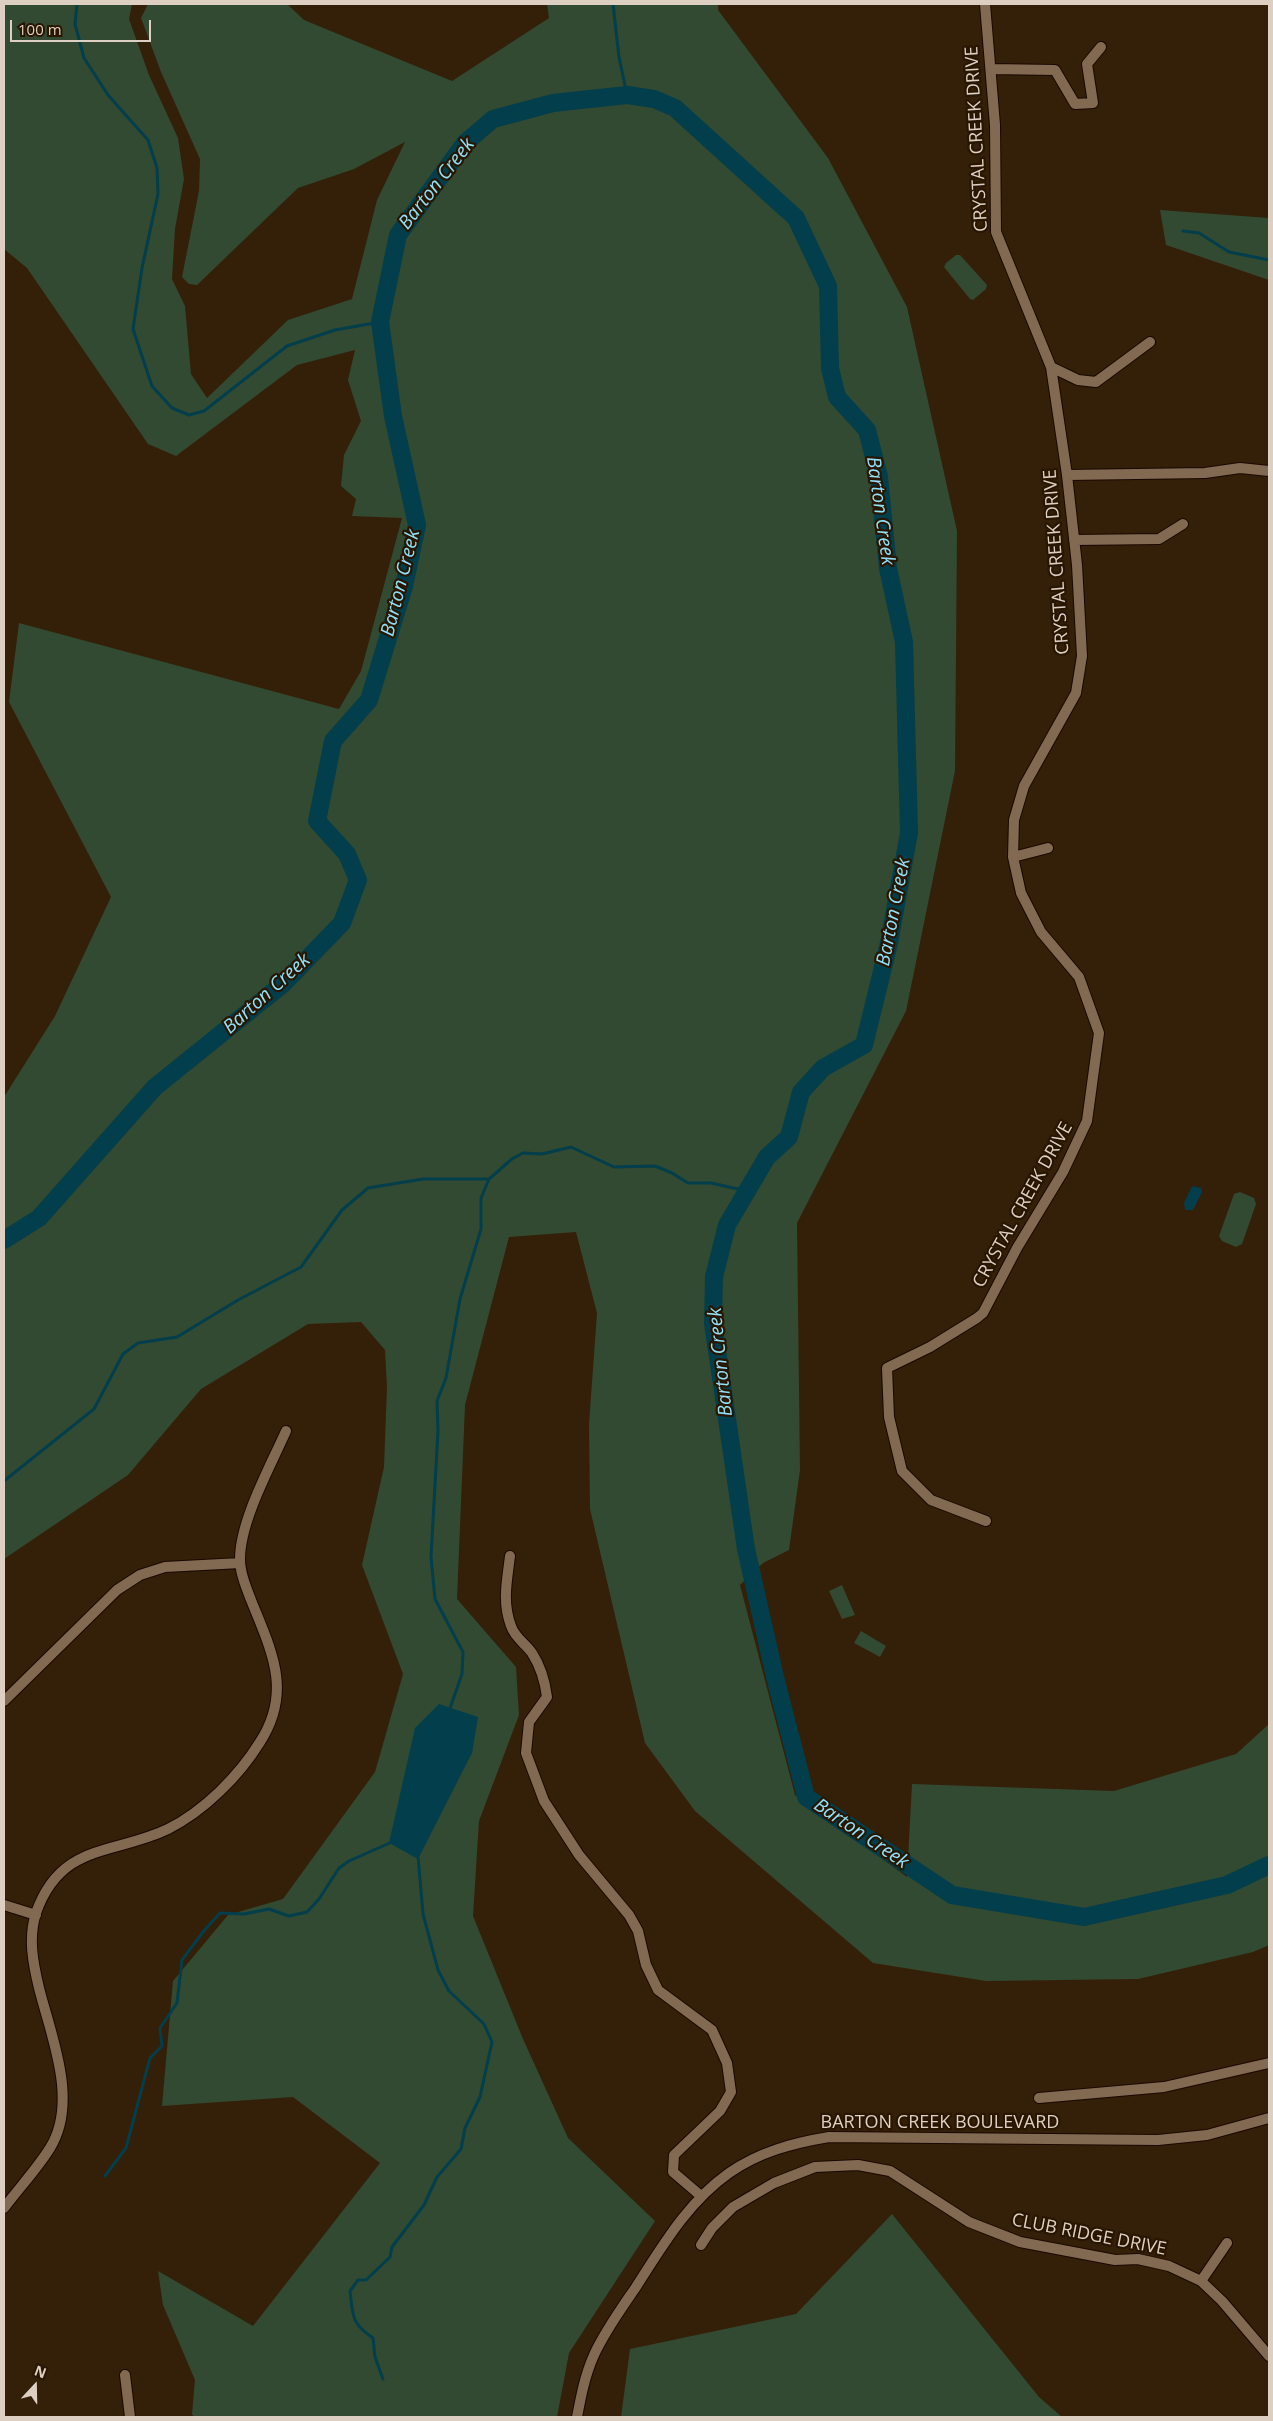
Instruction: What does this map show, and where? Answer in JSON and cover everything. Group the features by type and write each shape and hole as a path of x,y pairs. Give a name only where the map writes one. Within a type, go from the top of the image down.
{"street":[{"name":"CRYSTAL CREEK DRIVE","path":"986,4 992,69 996,232 1051,367 1067,475 1077,564 1082,656 1076,693 1024,786 1014,820 1013,856 1021,894 1041,932 1079,977 1099,1033 1087,1120 1063,1172 1017,1248 983,1313 930,1348 887,1368 889,1417 902,1471 931,1500 986,1521"},
{"path":"992,69 1055,70 1076,104 1093,103 1087,64 1101,46"},
{"path":"1051,367 1078,380 1096,382 1150,342"},
{"path":"1067,475 1204,473 1240,468 1269,471"},
{"path":"1074,540 1159,539 1183,524"},
{"path":"1013,856 1048,848"},
{"path":"4,2208 51,2146 59,2127 64,2099 60,2069 34,1966 31,1944 36,1916 43,1898 56,1877 69,1866 92,1852 156,1834 194,1814 214,1797 260,1743 272,1720 278,1693 276,1666 245,1583 240,1563 240,1544 246,1525 286,1431"},
{"path":"510,1556 504,1598 511,1627 520,1642 531,1652 543,1674 547,1697 529,1722 526,1753 544,1801 579,1856 629,1916 638,1931 646,1966 658,1990 712,2030 727,2063 731,2092 720,2111 674,2155 674,2172 701,2196"},
{"path":"4,1701 117,1590 140,1575 165,1567 240,1563"},
{"path":"4,1905 36,1916"},
{"path":"1039,2098 1164,2087 1269,2063"},
{"name":"BARTON CREEK BOULEVARD","path":"577,2417 584,2379 607,2331 676,2226 701,2196 724,2177 751,2159 791,2144 829,2137 1158,2140 1207,2135 1269,2118"},
{"name":"CLUB RIDGE DRIVE","path":"701,2245 712,2228 733,2207 774,2183 815,2167 858,2165 890,2171 969,2222 1020,2242 1115,2260 1145,2261 1169,2266 1201,2281 1222,2301 1269,2356"},
{"path":"1201,2281 1227,2243"},
{"path":"125,2375 130,2417"}],"green space":[{"path":"4,4 132,4 129,19 149,75 178,138 184,179 175,229 172,279 185,306 191,374 207,398 288,320 352,299 377,200 405,142 354,169 298,188 197,285 189,284 182,277 199,191 200,159 161,72 141,18 148,4 287,4 304,20 452,81 549,18 547,4 718,4 718,10 828,158 907,307 957,531 955,771 906,1011 797,1223 800,1470 789,1550 763,1563 740,1585 795,1795 907,1877 912,1784 1114,1791 1236,1754 1269,1724 1269,1945 1253,1952 1138,1979 986,1981 873,1963 695,1811 645,1743 590,1509 589,1424 597,1313 576,1232 509,1237 465,1405 457,1599 516,1667 519,1715 479,1821 473,1916 523,2039 568,2138 655,2221 569,2353 557,2417 194,2417 192,2414 195,2380 163,2305 158,2271 253,2326 380,2163 293,2097 162,2106 173,1981 228,1915 283,1899 375,1772 403,1674 362,1565 384,1467 387,1387 385,1350 361,1322 308,1324 201,1389 128,1475 4,1559 4,1097 55,1016 111,897 9,702 19,623 339,709 361,671 402,518 352,516 356,499 341,486 344,455 361,421 348,380 355,350 297,365 176,456 148,444 27,268 4,249"},
{"path":"1160,210 1269,218 1269,280 1166,245"},
{"path":"956,255 960,255 987,285 986,289 973,300 970,299 944,267"},
{"path":"1240,1192 1254,1198 1256,1204 1242,1244 1236,1247 1222,1241 1219,1236 1234,1194"},
{"path":"842,1585 855,1615 842,1619 829,1591"},
{"path":"861,1631 886,1646 880,1657 854,1643"},
{"path":"892,2214 1039,2397 1062,2417 621,2417 630,2349 796,2314"}],"water":[{"path":"1192,1186 1201,1188 1202,1192 1193,1210 1185,1210 1184,1203"},
{"path":"439,1704 478,1717 472,1753 418,1859 389,1843 415,1728"}],"waterway":[{"path":"77,4 75,24 84,58 108,95 148,140 157,168 158,194 142,268 133,329 152,386 172,408 189,415 204,411 287,346 335,330 380,322"},
{"path":"613,4 619,57 627,95"},
{"name":"Barton Creek","path":"4,1240 39,1218 155,1087 283,984 342,923 358,880 347,854 317,821 333,741 369,700 404,586 417,525 393,416 380,322 398,235 465,143 493,119 553,103 627,95 654,99 675,108 796,218 828,286 830,368 837,397 867,430 879,477 888,568 904,642 909,833 889,943 864,1045 823,1068 801,1092 789,1137 767,1157 727,1225 714,1277 713,1323 746,1549 775,1677 806,1797 952,1895 1084,1917 1227,1885 1269,1865"},
{"path":"1183,231 1199,233 1229,252 1269,260"},
{"path":"4,1481 94,1409 123,1354 138,1343 177,1337 238,1300 301,1267 342,1210 368,1188 423,1179 489,1179 512,1159 523,1153 542,1154 571,1147 614,1167 655,1166 672,1173 688,1183 711,1183 747,1191"},
{"path":"449,1711 462,1674 463,1652 435,1599 431,1557 438,1431 437,1401 446,1378 460,1299 481,1229 481,1198 489,1179"},
{"path":"105,2176 126,2148 150,2058 162,2046 160,2028 177,2003 182,1960 203,1932 220,1913 244,1914 269,1909 289,1916 307,1912 319,1899 339,1868 349,1861 392,1842"},
{"path":"383,2379 375,2357 373,2338 361,2328 354,2318 350,2291 358,2280 366,2280 390,2257 392,2247 424,2205 437,2177 461,2149 465,2128 480,2097 492,2042 484,2024 449,1991 438,1970 423,1914 418,1856"}]}
